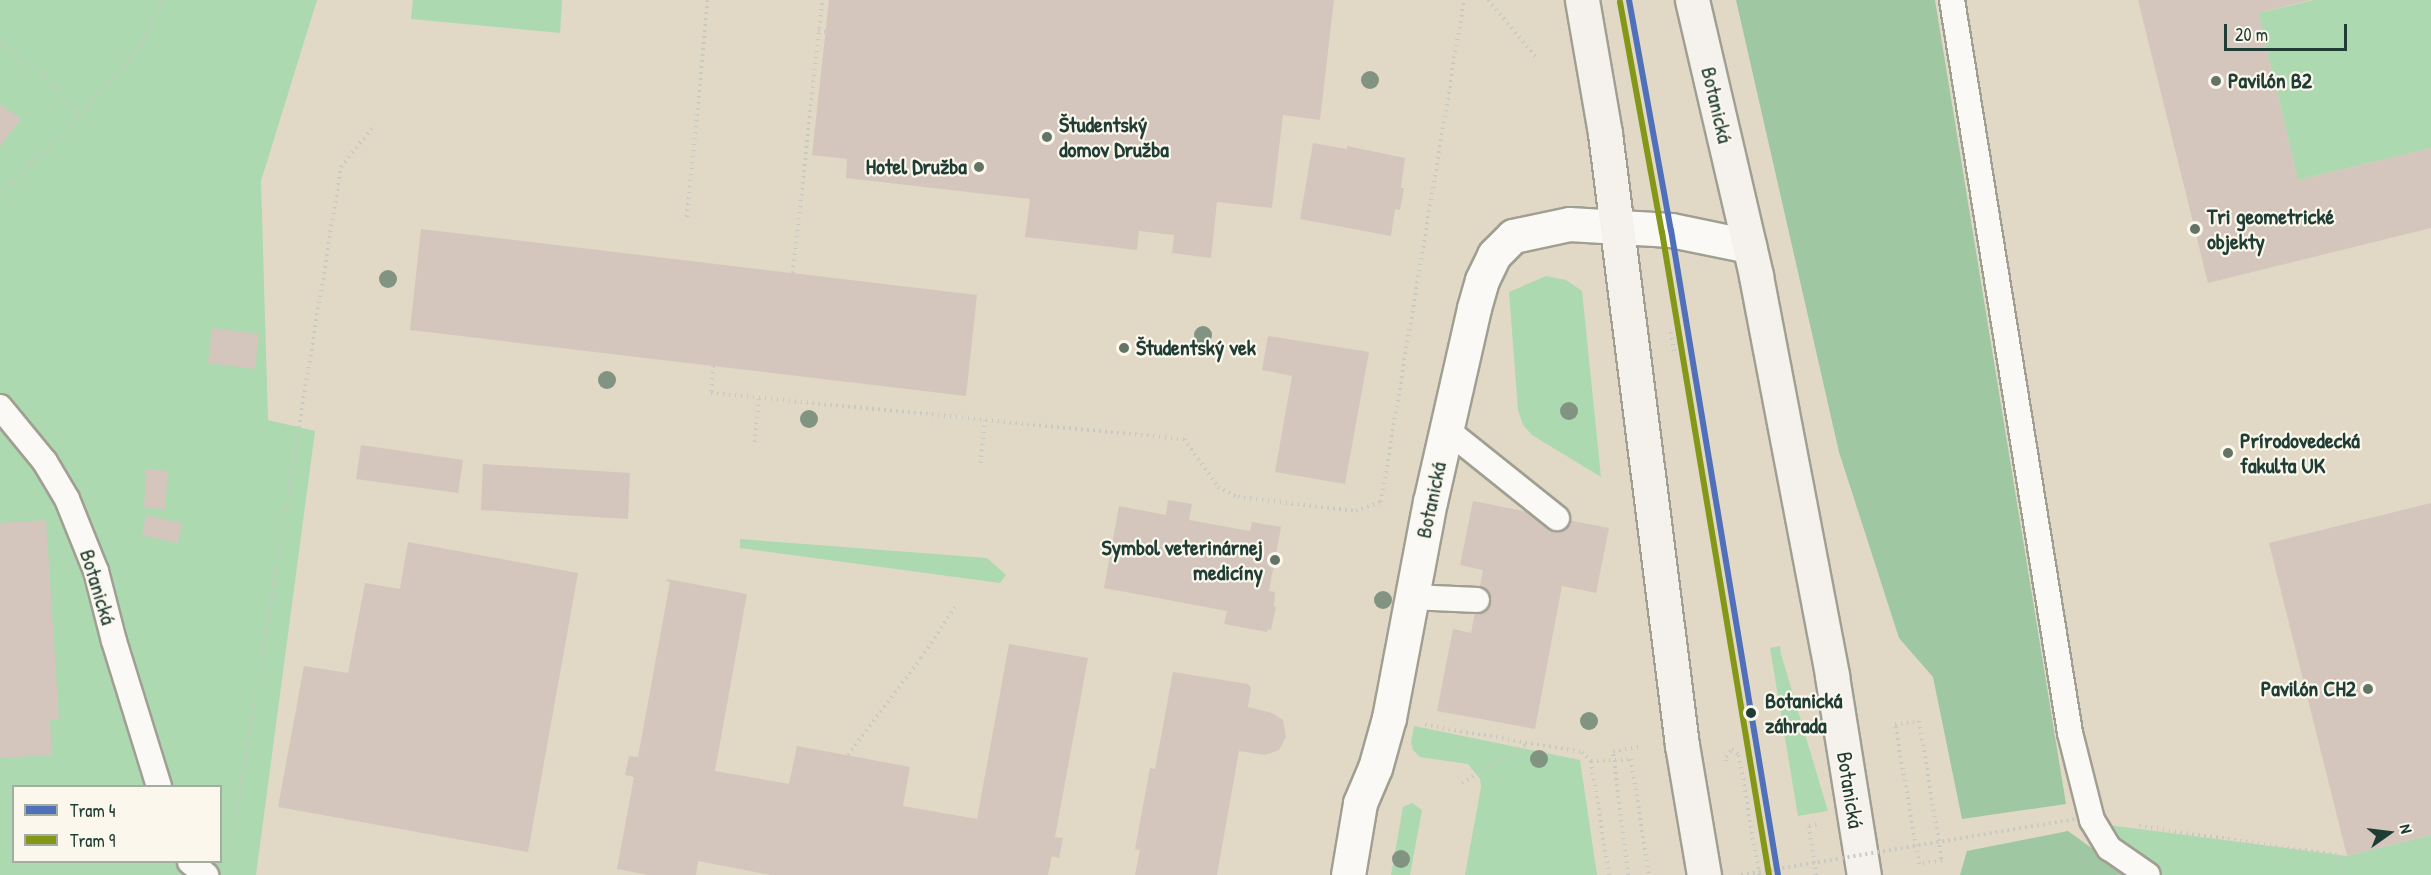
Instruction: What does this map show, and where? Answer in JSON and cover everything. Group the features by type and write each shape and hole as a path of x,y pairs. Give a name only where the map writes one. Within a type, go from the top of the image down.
{"main road":[{"path":"1582,0 1605,133 1632,332 1682,745 1704,875"},
{"name":"Botanická","path":"1692,0 1749,246 1830,665 1864,875"}],"street":[{"name":"Botanická","path":"1348,875 1360,803 1375,768 1389,718 1411,597 1474,308 1494,255 1513,236 1569,224 1671,230 1749,246"}],"lane":[{"path":"1952,0 2084,819 2109,848 2148,875"},
{"name":"Botanická","path":"0,407 45,462 67,499 96,571 114,640 159,785"},
{"path":"1447,430 1557,518"},
{"path":"1411,597 1477,600"},
{"path":"192,863 206,875"}],"path":[{"path":"0,193 79,114 138,50 163,0"},
{"path":"687,217 708,0"},
{"path":"792,273 822,0"},
{"path":"713,366 711,393 1184,438 1218,487 1238,497 1356,511 1381,502 1464,0"},
{"path":"1488,0 1536,57"},
{"path":"818,31 826,32"},
{"path":"0,42 46,78 79,114"},
{"path":"229,863 340,166 375,125"},
{"path":"755,442 759,398"},
{"path":"981,463 985,419"},
{"path":"848,755 921,658 955,607"},
{"path":"1919,721 1938,842 1942,861 1919,864 1895,724 1919,721"},
{"path":"1415,723 1582,752 1591,761 1609,875"},
{"path":"1462,783 1529,743"},
{"path":"1628,875 1613,751 1638,747"},
{"path":"1726,756 1732,749 1739,754 1759,875"},
{"path":"1591,761 1631,759 1649,875"},
{"path":"1741,875 2084,819 2337,855 2348,875"},
{"path":"1816,875 1809,826 1820,824 1820,831"}],"green space":[{"path":"0,0 317,0 261,181 268,420 315,431 256,875 0,875"},
{"path":"413,0 562,0 560,33 411,19"},
{"path":"1736,0 1935,0 2066,804 1962,819 1933,677 1899,638 1839,452"},
{"path":"2313,0 2431,0 2431,148 2298,180 2258,13"},
{"path":"1546,276 1566,280 1582,291 1601,477 1532,435 1523,425 1518,410 1509,292"},
{"path":"740,539 987,558 1006,575 1000,583 740,548"},
{"path":"1780,646 1828,811 1798,816 1770,648"},
{"path":"1414,726 1580,760 1597,875 1465,875 1481,787 1480,779 1468,764 1420,757 1413,750 1411,742"},
{"path":"1412,803 1422,810 1410,875 1391,875 1403,807"},
{"path":"2100,824 2347,856 2431,835 2431,875 2148,875"},
{"path":"2068,831 2129,875 1960,875 1967,851"}],"building":[{"name":"Študentský domov Družba","path":"829,0 1334,0 1320,120 1283,115 1272,208 1217,202 1211,258 1172,253 1174,235 1139,231 1137,250 1025,237 1030,199 846,178 847,159 812,155"},
{"name":"Pavilón B2","path":"2138,0 2310,0 2258,13 2298,180 2431,148 2431,228 2208,283"},
{"path":"0,104 21,119 0,146"},
{"path":"1313,143 1347,149 1347,146 1405,158 1401,188 1404,188 1400,210 1395,209 1391,236 1300,219"},
{"path":"421,229 977,295 966,396 410,330"},
{"path":"212,328 259,334 255,369 208,363"},
{"path":"1268,336 1369,352 1345,484 1275,472 1292,376 1262,370"},
{"path":"361,445 463,460 458,493 356,479"},
{"path":"483,464 630,473 628,519 481,510"},
{"path":"146,469 168,471 165,509 144,508"},
{"path":"1168,500 1192,504 1189,520 1250,531 1252,522 1281,527 1269,591 1275,592 1274,607 1276,607 1271,630 1268,629 1267,632 1224,624 1227,611 1104,588 1119,506 1166,515"},
{"path":"1473,501 1609,528 1596,593 1562,586 1535,729 1437,711 1453,629 1471,633 1483,570 1460,565"},
{"name":"Pavilón CH2","path":"2431,503 2431,835 2347,856 2269,543"},
{"path":"146,515 182,523 178,543 142,535"},
{"path":"46,520 59,719 50,720 52,755 0,758 0,523"},
{"path":"408,542 578,573 528,852 278,807 304,666 348,673 365,583 400,589"},
{"path":"667,579 747,594 715,771 789,784 797,746 910,767 903,806 977,819 1009,644 1088,658 1055,837 1063,838 1059,858 1052,856 1048,875 771,875 698,861 696,875 648,875 617,869 634,777 625,775 629,756 638,757 670,582 666,581"},
{"path":"1173,672 1248,684 1251,688 1248,707 1272,713 1283,720 1286,737 1279,750 1265,755 1239,751 1217,875 1135,875 1140,850 1135,849 1150,768 1155,769"}],"tram line":[{"name":"4","path":"1629,0 1671,230 1778,875"},
{"name":"9","path":"1620,2 1662,232 1769,875"}],"place":[{"name":"Pavilón B2","path":"2216,81"},
{"name":"Študentský domov Družba","path":"1047,137"},
{"name":"Hotel Družba","path":"979,167"},
{"name":"Tri geometrické objekty","path":"2195,229"},
{"name":"Študentský vek","path":"1124,348"},
{"name":"Prírodovedecká fakulta UK","path":"2228,453"},
{"name":"Symbol veterinárnej medicíny","path":"1275,560"},
{"name":"Pavilón CH2","path":"2368,689"},
{"name":"Botanická záhrada","path":"1751,713"}]}
